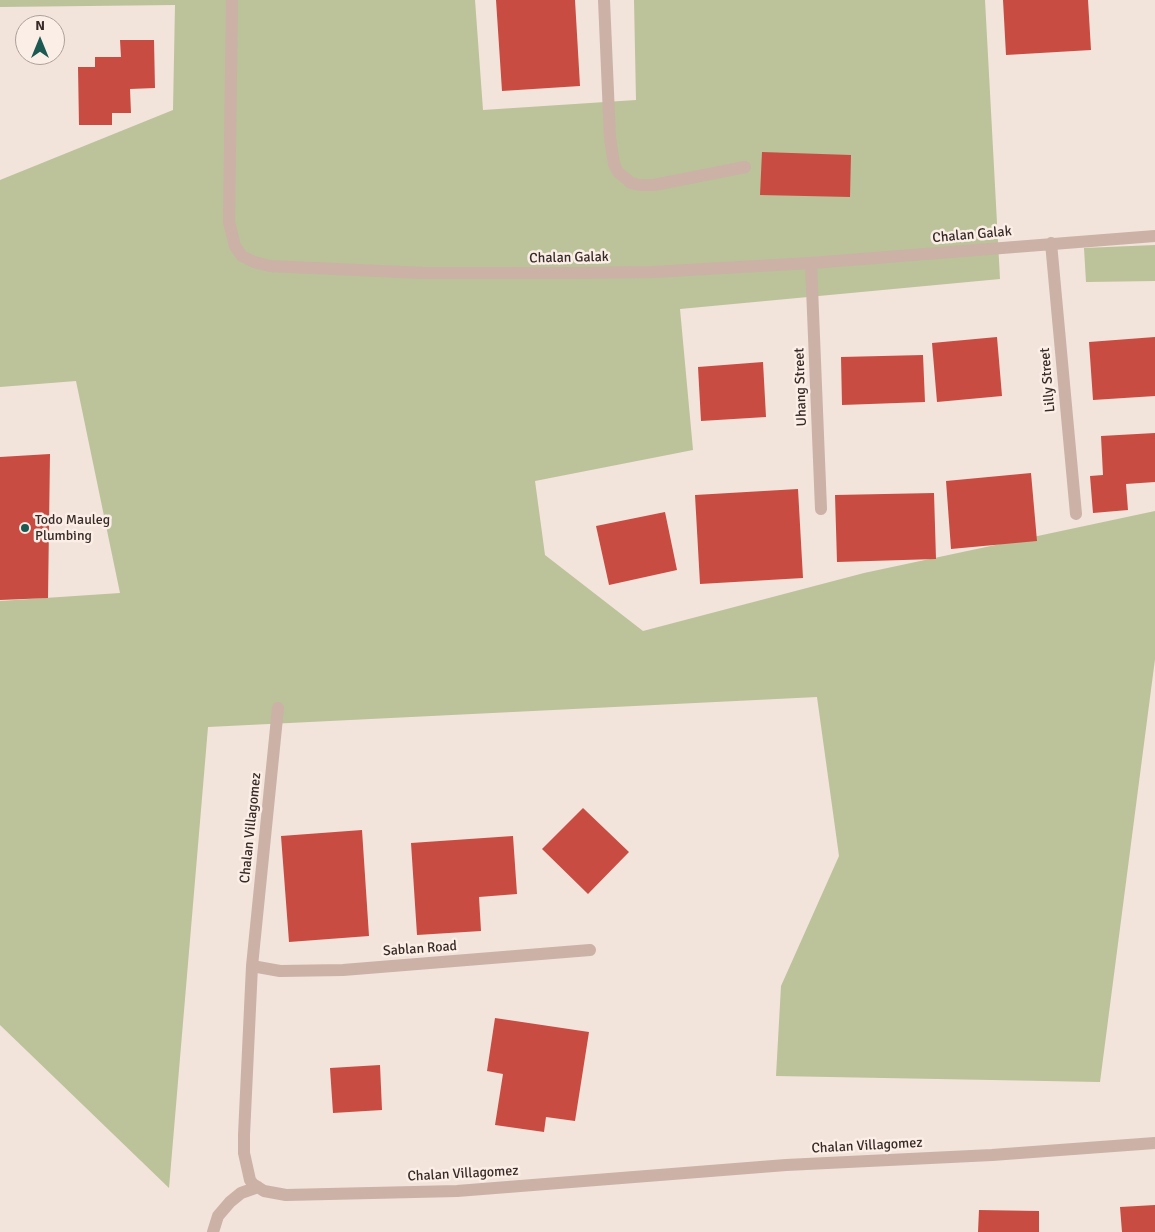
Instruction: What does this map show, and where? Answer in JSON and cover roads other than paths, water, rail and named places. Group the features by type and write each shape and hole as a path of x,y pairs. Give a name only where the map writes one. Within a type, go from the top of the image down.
{"street":[{"name":"Chalan Galak","path":"232,0 229,222 235,246 242,256 254,262 270,266 423,273 653,272 811,263 1155,236"},
{"path":"604,0 610,138 614,164 618,172 631,183 654,185 745,168"},
{"name":"Lilly Street","path":"1051,244 1076,514"},
{"name":"Uhang Street","path":"811,263 821,509"},
{"name":"Chalan Villagomez","path":"278,708 252,966 244,1135 247,1169 250,1180 264,1191 286,1195 456,1191 786,1165 992,1155 1155,1143"},
{"name":"Sablan Road","path":"252,966 280,971 343,970 590,950"},
{"path":"213,1232 218,1216 230,1202 240,1193 258,1188"}],"place":[{"name":"Todo Mauleg Plumbing","path":"25,528"}]}
